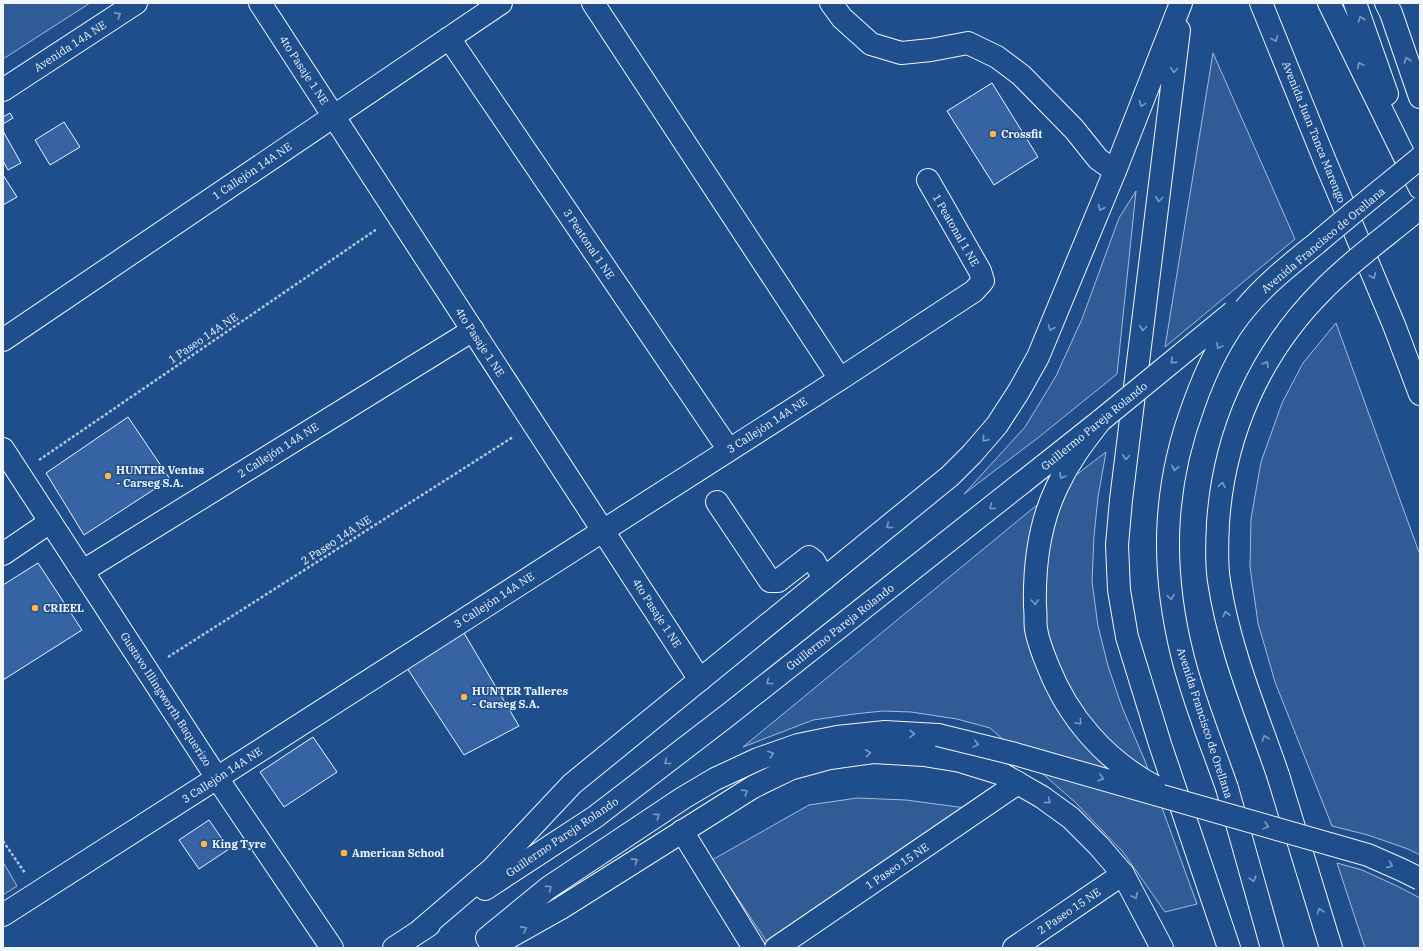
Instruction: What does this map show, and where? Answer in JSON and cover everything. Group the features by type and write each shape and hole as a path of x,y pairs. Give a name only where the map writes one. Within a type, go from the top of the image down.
{"main road":[{"name":"Avenida 14A NE","path":"3,90 136,3"},
{"name":"4to Pasaje 1 NE","path":"260,3 700,680"},
{"name":"1 Callejón 14A NE","path":"3,340 501,3"},
{"path":"593,3 840,379"},
{"path":"831,3 842,18 871,44 901,53 931,50 968,43 997,57 1021,75 1074,130 1098,159 1116,172"},
{"path":"417,933 493,868 572,784 950,476 972,454 997,425 1019,392 1038,357 1116,172 1182,3"},
{"path":"1182,3 1121,500 1117,545 1119,590 1127,637 1142,689 1229,948"},
{"name":"Avenida Juan Tanca Marengo","path":"1261,3 1394,325 1420,394"},
{"path":"1329,3 1420,188"},
{"path":"1355,3 1420,188"},
{"path":"1389,6 1420,96"},
{"name":"3 Peatonal 1 NE","path":"449,38 729,450"},
{"name":"Avenida Francisco de Orellana","path":"1272,948 1227,788 1197,703 1184,660 1176,626 1169,580 1167,543 1170,503 1176,464 1185,427 1212,359 1228,331 1244,309 1268,283 1420,158"},
{"name":"1 Peatonal 1 NE","path":"928,180 980,271 983,281"},
{"path":"1331,948 1278,775 1235,652 1219,580 1217,545 1219,507 1230,449 1247,401 1281,339 1323,290 1420,208"},
{"name":"3 Callejón 14A NE","path":"3,915 840,379 974,291 983,281"},
{"name":"Guillermo Pareja Rolando","path":"394,948 595,817 734,710 1100,422 1268,283"},
{"name":"2 Callejón 14A NE","path":"83,571 473,330"},
{"path":"1100,422 1073,456 1056,487 1047,513 1037,552 1034,584 1036,629 1044,656 1056,686 1073,715 1099,746 1125,768 1153,785 1211,810"},
{"name":"Gustavo Illingworth Baquerizo","path":"3,449 217,778 332,948"},
{"path":"717,502 770,581 778,581 810,557 814,561 824,579"},
{"path":"3,554 50,522"},
{"path":"475,948 548,888 683,798 715,779 758,759 798,745 837,737 885,732 938,735 1015,754 1368,855 1420,879"},
{"path":"490,948 561,908 753,787 790,769 830,758 873,752 924,754 960,761 1002,774 1042,797 1071,818 1099,846 1123,874 1162,948"},
{"name":"1 Paseo 15 NE","path":"776,948 1018,783"},
{"path":"682,831 754,948"},
{"name":"2 Paseo 15 NE","path":"1014,948 1123,874"}],"path":[{"name":"1 Paseo 14A NE","path":"19,474 397,215"},
{"name":"2 Paseo 14A NE","path":"147,670 533,423"},
{"path":"3,840 39,892"}],"shaded area":[{"path":"3,3 90,3 3,59"},
{"path":"1213,53 1295,239 1165,347"},
{"path":"1136,191 1117,374 1039,437 964,494 1025,427 1056,376 1082,319 1119,218"},
{"path":"1336,323 1420,555 1420,855 1408,849 1368,835 1332,826 1275,682 1258,623 1250,567 1251,519 1261,462 1282,403 1303,363"},
{"path":"1106,452 1098,497 1094,536 1092,582 1098,626 1108,666 1122,707 1145,761 1197,904 1165,912 1123,852 1075,802 990,728 957,719 911,712 883,711 813,720 743,747 1032,509"},
{"path":"857,798 906,800 973,809 767,942 712,860 809,805"},
{"path":"3,862 17,886 3,895"},
{"path":"1337,863 1362,870 1420,898 1420,948 1365,948"}],"building":[{"name":"Crossfit","path":"992,83 1038,157 994,185 947,111"},
{"path":"10,113 13,118 3,124 3,117"},
{"path":"64,122 80,147 50,165 35,140"},
{"path":"3,131 21,163 8,170 3,161"},
{"path":"3,175 17,197 3,205"},
{"name":"HUNTER Ventas - Carseg S.A.","path":"128,417 170,479 84,535 46,473"},
{"name":"CRIEEL","path":"38,563 82,630 3,680 3,585"},
{"name":"HUNTER Talleres - Carseg S.A.","path":"464,633 519,726 464,755 407,668"},
{"path":"313,737 337,772 284,807 260,772"},
{"name":"King Tyre","path":"209,820 229,849 199,869 179,840"}],"place":[{"name":"Crossfit","path":"993,134"},
{"name":"HUNTER Ventas - Carseg S.A.","path":"108,476"},
{"name":"CRIEEL","path":"35,608"},
{"name":"HUNTER Talleres - Carseg S.A.","path":"464,697"},
{"name":"King Tyre","path":"204,844"},
{"name":"American School","path":"344,853"}]}
